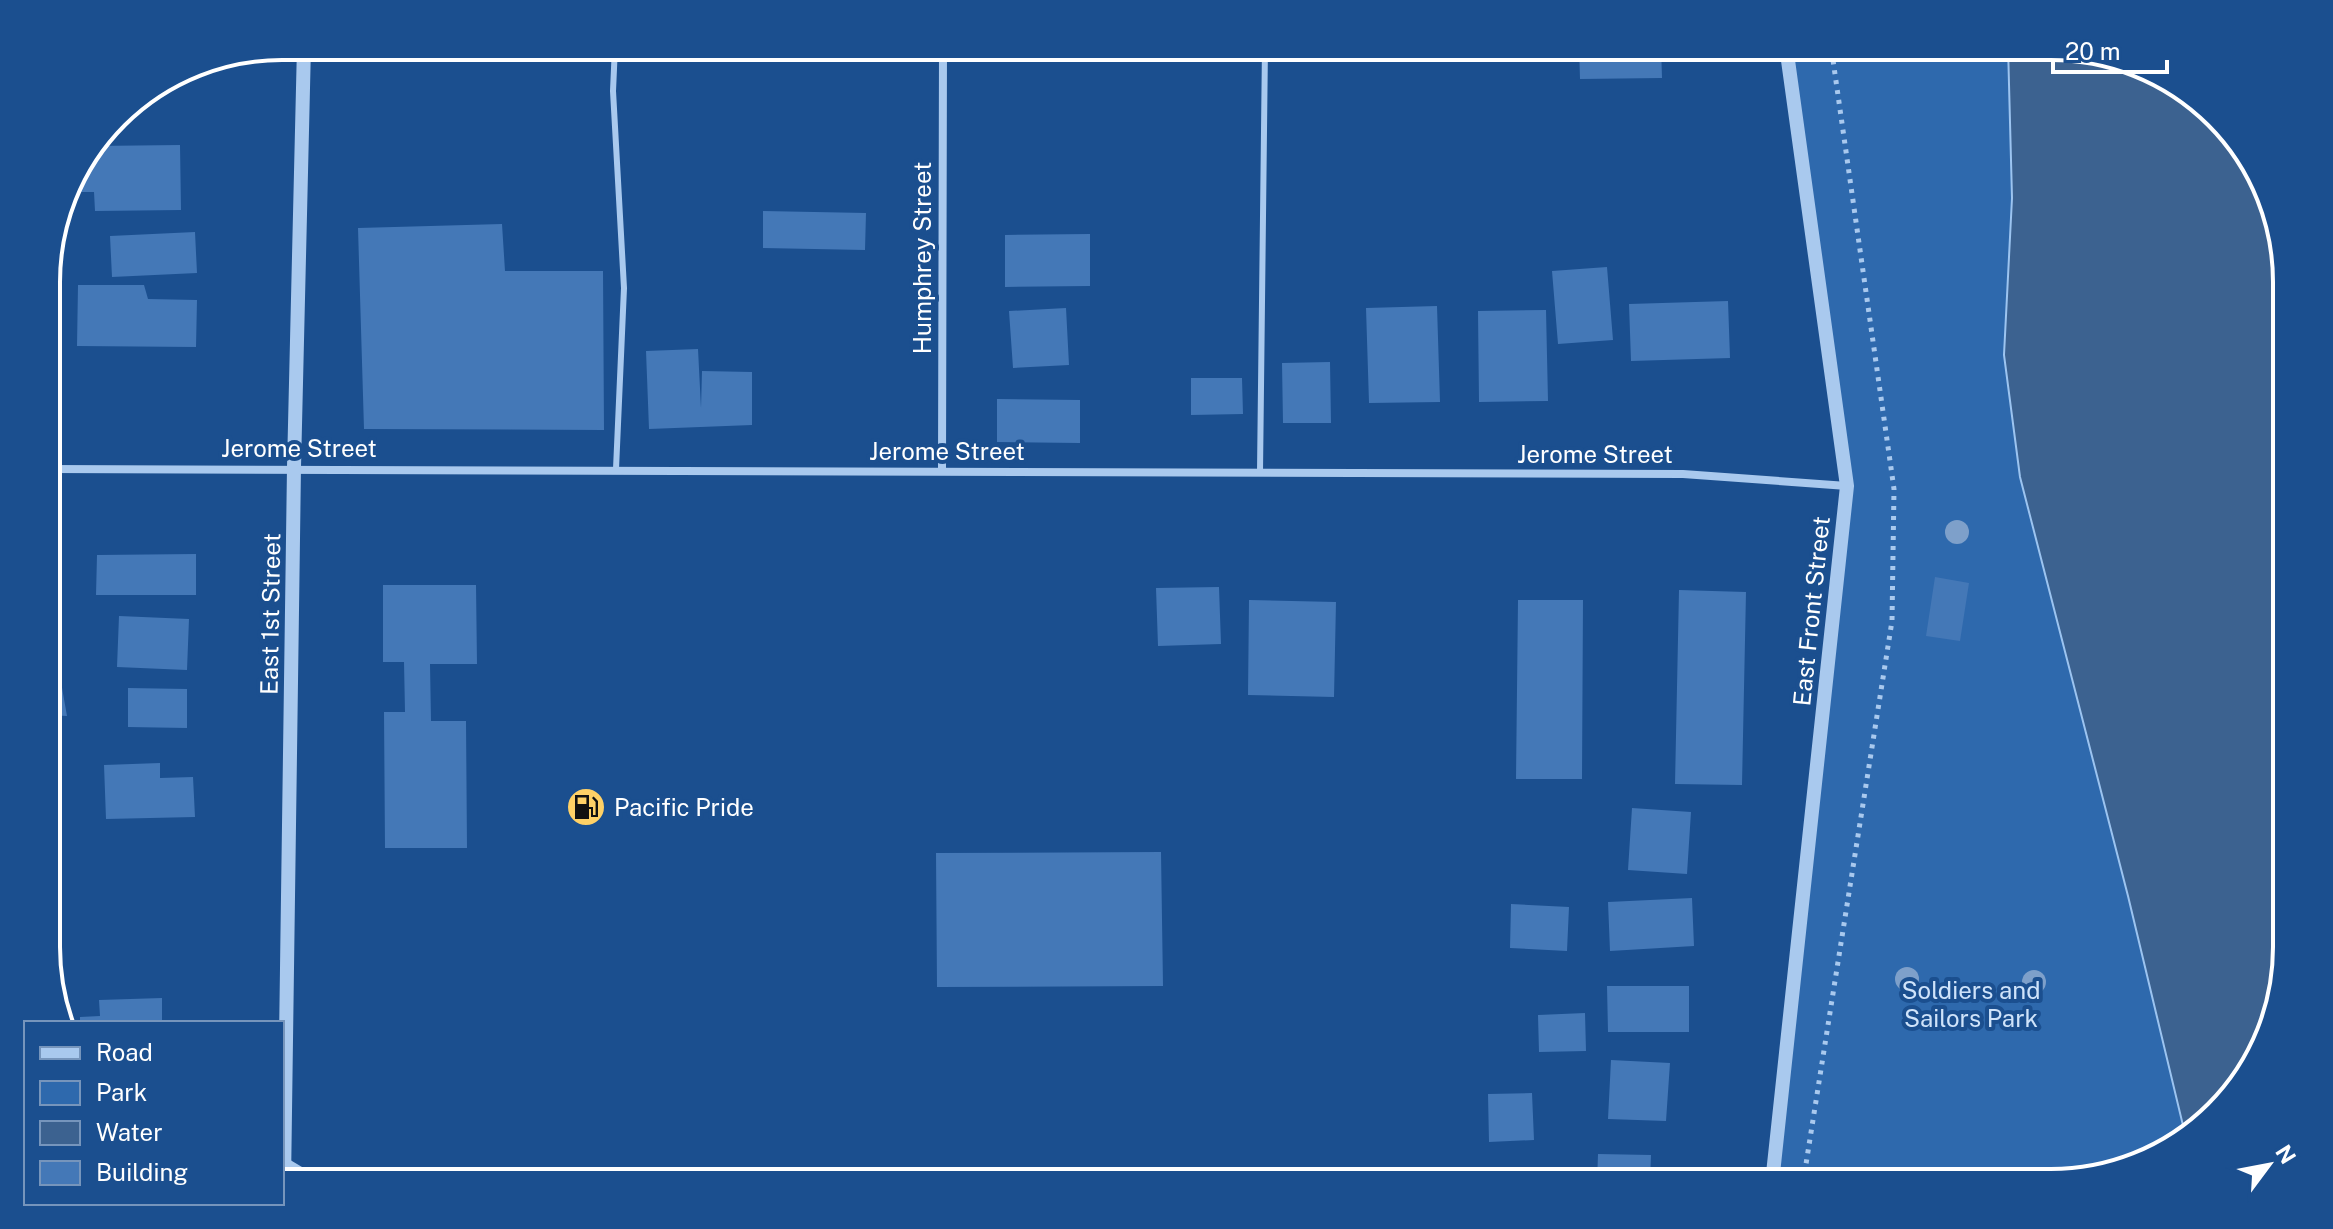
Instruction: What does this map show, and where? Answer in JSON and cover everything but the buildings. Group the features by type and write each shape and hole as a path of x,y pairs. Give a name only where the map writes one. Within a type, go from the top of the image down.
{"street":[{"name":"East 1st Street","path":"284,1098 304,60"},
{"name":"Humphrey Street","path":"942,471 943,60"},
{"name":"East Front Street","path":"1774,1169 1847,486 1788,60"},
{"name":"Jerome Street","path":"60,469 294,467 1683,474 1847,486"}],"lane":[{"path":"614,60 613,91 624,288 616,469"},
{"path":"1260,472 1265,60"}],"green space":[{"name":"Soldiers and Sailors Park","path":"1788,60 2008,60 2012,198 2004,355 2020,477 2128,896 2183,1125 2149,1146 2094,1165 2066,1169 1772,1169 1847,486"}],"water":[{"path":"2008,60 2094,64 2149,83 2174,97 2218,136 2250,184 2265,224 2271,253 2271,976 2261,1018 2236,1070 2218,1093 2183,1125 2128,896 2020,477 2004,355 2012,198"}],"place":[{"name":"Pacific Pride","path":"586,807"}]}
